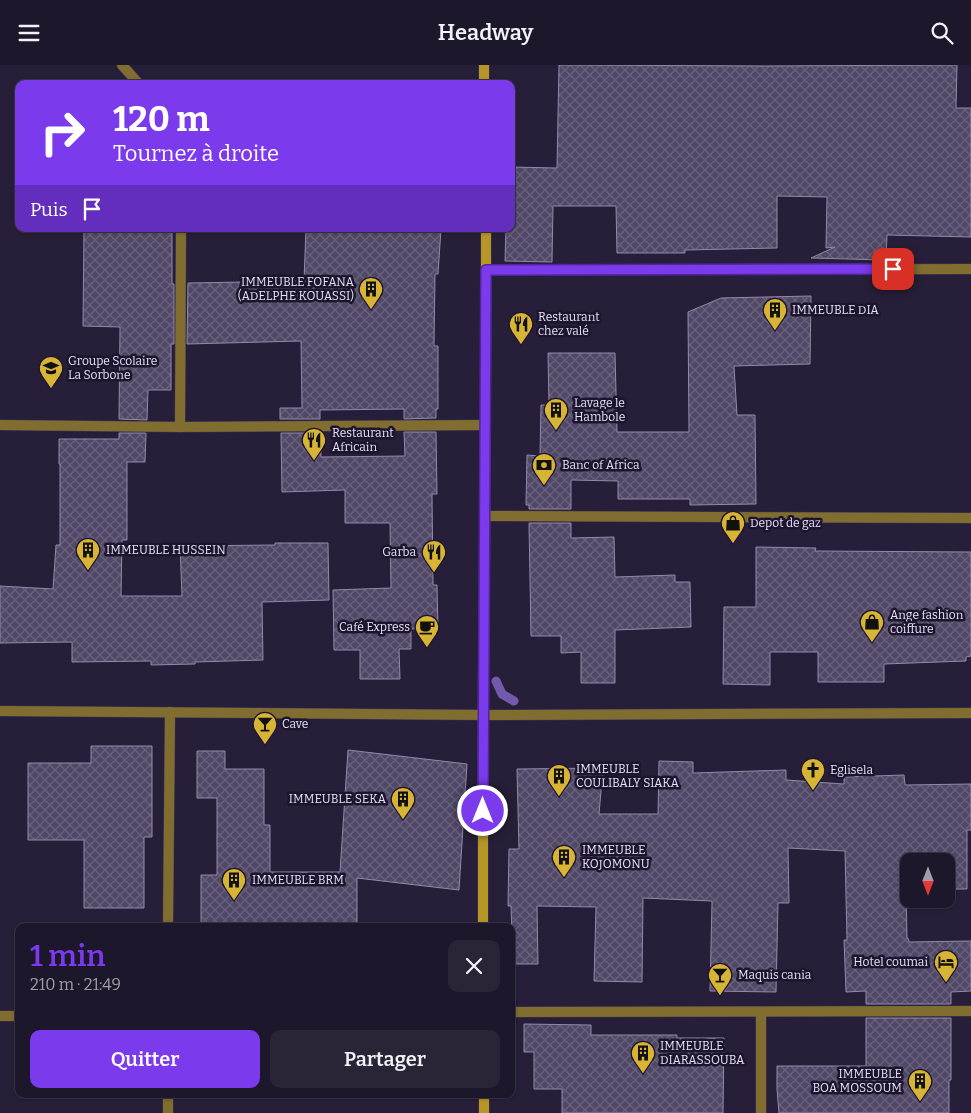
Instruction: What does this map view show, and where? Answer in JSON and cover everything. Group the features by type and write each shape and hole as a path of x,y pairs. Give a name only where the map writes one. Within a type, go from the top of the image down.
{"street":[{"path":"122,65 135,80"},
{"path":"484,65 484,80"},
{"path":"180,427 181,232"},
{"path":"483,923 482,715 486,232"},
{"path":"486,270 971,269"},
{"path":"0,425 180,427 484,425"},
{"path":"484,516 971,518"},
{"path":"0,711 482,715 971,713"},
{"path":"168,923 170,712"},
{"path":"515,1012 971,1011"},
{"path":"761,1012 761,1113"},
{"path":"0,1016 15,1016"},
{"path":"168,1098 168,1113"},
{"path":"484,1098 484,1113"}],"building":[{"path":"559,65 957,65 956,108 971,108 971,237 887,235 886,260 811,258 835,247 826,248 827,197 777,196 777,248 685,250 685,253 617,253 616,206 553,206 552,262 505,261 506,232 515,232 515,167 557,168"},
{"path":"84,232 172,232 174,344 171,344 171,390 148,390 147,420 119,419 120,327 83,326"},
{"path":"306,232 441,232 438,274 435,274 434,346 438,346 438,409 436,409 436,418 404,419 404,409 320,410 320,419 280,419 280,408 302,408 301,341 187,344 188,283 304,281"},
{"path":"811,296 810,364 734,366 737,415 755,415 756,504 690,505 690,499 618,499 618,481 571,480 571,509 529,509 529,505 526,505 527,455 540,456 541,405 549,405 548,353 615,353 617,432 689,432 688,312 721,298"},
{"path":"404,432 436,432 437,494 432,494 433,585 437,585 438,628 411,629 411,649 399,649 400,679 360,679 360,650 334,650 333,590 391,588 390,523 345,523 345,490 282,492 281,433 320,433 321,457 405,456"},
{"path":"119,433 146,433 145,462 127,462 127,540 122,540 121,596 182,596 180,546 328,543 329,600 262,602 263,660 151,665 151,661 72,662 72,642 0,643 0,586 53,589 56,545 60,545 59,439 119,439"},
{"path":"529,523 571,523 571,538 614,537 615,577 675,575 675,582 690,582 691,627 615,630 615,683 581,683 581,652 561,653 561,636 531,636"},
{"path":"756,547 816,548 815,551 971,552 971,656 966,657 966,661 884,664 884,682 818,682 818,652 770,652 770,685 723,684 724,607 756,607"},
{"path":"91,746 152,746 152,837 144,837 144,908 84,908 84,840 28,840 28,763 91,763"},
{"path":"348,750 467,764 459,890 357,878 357,923 201,923 201,875 217,875 217,798 197,798 197,751 225,751 225,769 264,769 264,825 270,825 270,872 340,872"},
{"path":"659,761 693,762 693,773 786,770 786,780 844,784 844,777 904,775 905,785 971,784 971,830 967,830 967,889 955,889 955,853 900,853 900,908 906,908 907,938 909,942 971,941 971,991 951,992 951,1004 866,1004 866,991 846,992 844,940 847,940 845,851 788,848 789,903 778,903 776,992 710,991 712,901 643,898 642,982 594,981 596,907 537,906 538,964 515,964 515,923 512,923 511,906 508,906 509,849 519,849 517,769 603,768 599,814 658,814"},
{"path":"866,1018 951,1018 949,1113 779,1113 777,1066 866,1066"},
{"path":"524,1024 591,1025 591,1035 677,1035 677,1038 724,1038 723,1113 562,1113 562,1089 534,1089 534,1052 524,1052"}],"waterway":[{"path":"496,681 502,694 514,701"}],"place":[{"name":"IMMEUBLE FOFANA (ADELPHE KOUASSI)","path":"371,310"},
{"name":"IMMEUBLE DIA","path":"775,331"},
{"name":"Restaurant chez valé","path":"521,345"},
{"name":"Groupe Scolaire La Sorbone","path":"51,389"},
{"name":"Lavage le Hambole","path":"556,431"},
{"name":"Restaurant Africain","path":"314,461"},
{"name":"Banc of Africa","path":"544,486"},
{"name":"Depot de gaz","path":"733,544"},
{"name":"IMMEUBLE HUSSEIN","path":"88,571"},
{"name":"Garba","path":"434,573"},
{"name":"Ange fashion coiffure","path":"872,643"},
{"name":"Café Express","path":"427,648"},
{"name":"Cave","path":"265,745"},
{"name":"Eglisela","path":"813,791"},
{"name":"IMMEUBLE COULIBALY SIAKA","path":"559,797"},
{"name":"IMMEUBLE SEKA","path":"403,820"},
{"name":"IMMEUBLE KOJOMONU","path":"564,878"},
{"name":"IMMEUBLE BRM","path":"234,901"},
{"name":"Hotel coumai","path":"946,983"},
{"name":"Maquis cania","path":"720,996"},
{"name":"IMMEUBLE DIARASSOUBA","path":"643,1074"},
{"name":"IMMEUBLE BOA MOSSOUM","path":"920,1102"}],"route":[{"path":"483,811 482,715 486,270 893,269"}]}
